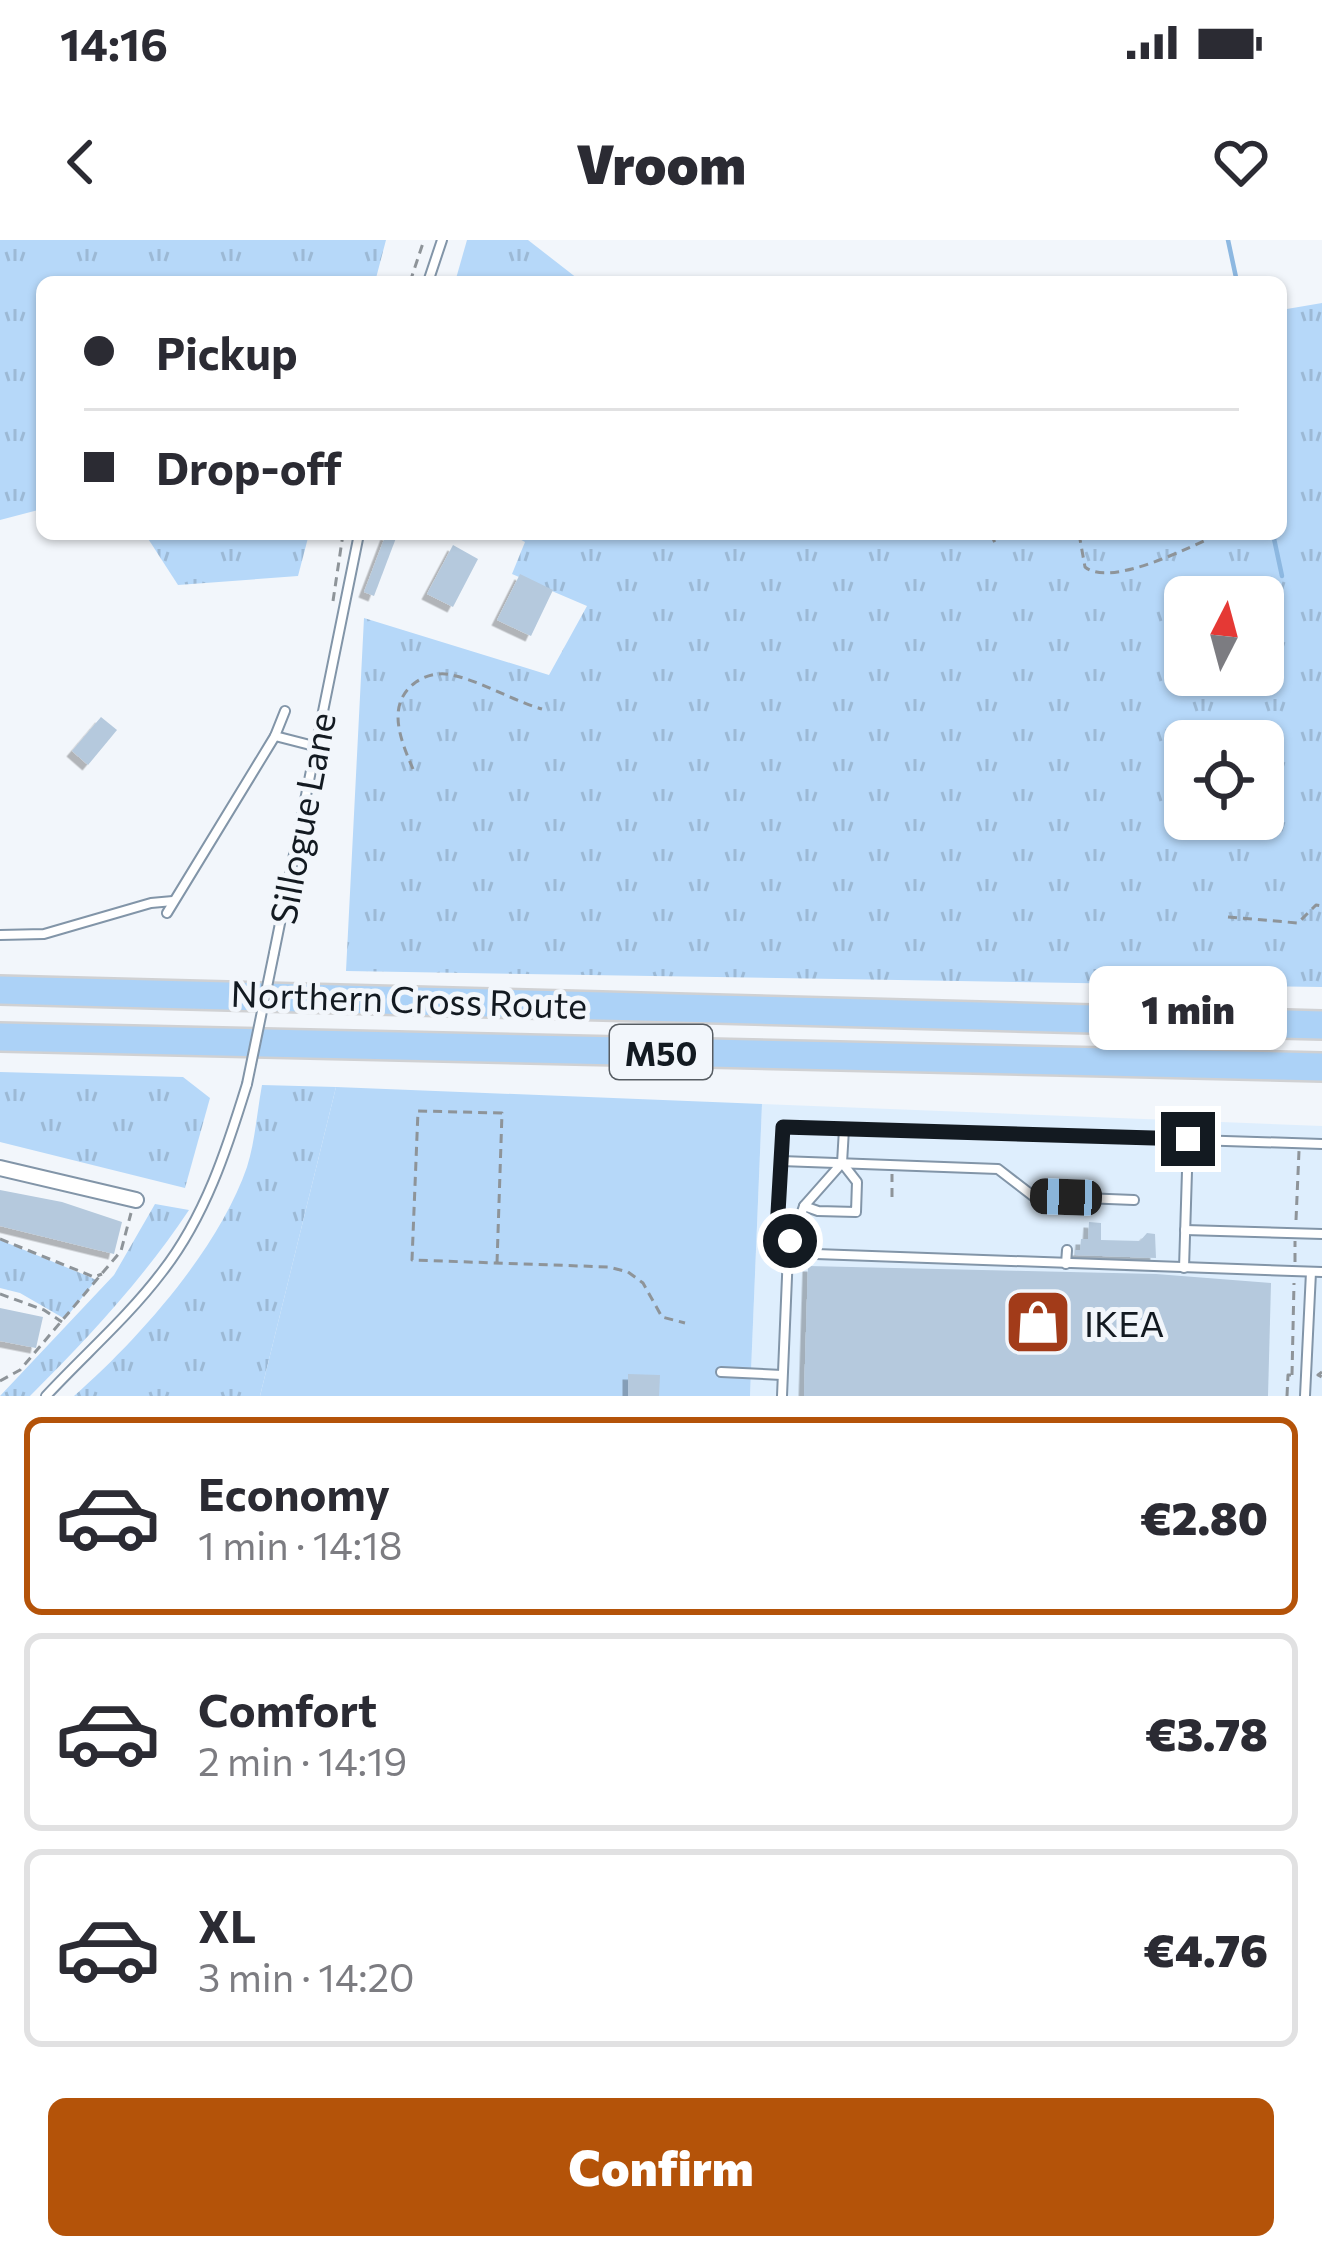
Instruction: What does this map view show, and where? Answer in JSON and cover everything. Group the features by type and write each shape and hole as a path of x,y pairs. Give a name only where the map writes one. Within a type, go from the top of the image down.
{"highway":[{"name":"Northern Cross Route","path":"0,990 1322,1025"},
{"path":"887,1011 1322,1011"},
{"name":"Northern Cross Route","path":"0,1037 1322,1067"}],"street":[{"path":"0,1168 136,1200"}],"lane":[{"path":"430,276 442,240"},
{"name":"Sillogue Lane","path":"46,1396 165,1270 226,1154 247,1084 357,540"},
{"path":"167,913 285,711"},
{"path":"274,736 315,746"},
{"path":"0,935 44,934 151,903 174,901"},
{"path":"1322,1144 783,1127 776,1247 788,1253 1322,1272"},
{"path":"782,1396 788,1253 804,1206 842,1163 844,1129"},
{"path":"1184,1268 1188,1139"},
{"path":"781,1161 998,1169 1033,1196 1134,1200"},
{"path":"804,1206 856,1212 857,1182 842,1163"},
{"path":"1185,1230 1322,1234"},
{"path":"1066,1264 1067,1250"},
{"path":"1305,1396 1311,1272"},
{"path":"722,1372 782,1375"}],"path":[{"path":"412,276 424,240"},
{"path":"338,605 333,598 342,540"},
{"path":"1080,540 1084,567 1101,575 1204,540"},
{"path":"413,770 398,729 397,711 404,694 418,680 446,674 542,709"},
{"path":"1228,916 1298,923 1322,898"},
{"path":"496,1263 502,1113 418,1111 412,1260 628,1272 643,1283 662,1317 685,1323"},
{"path":"0,1381 20,1370 104,1274 121,1251 136,1200"},
{"path":"0,1239 94,1277 104,1274"},
{"path":"0,1294 62,1322"}],"shaded area":[{"path":"762,1104 1322,1126 1322,1396 750,1396"}],"green space":[{"path":"0,240 386,240 377,276 36,276 36,511 0,520"},
{"path":"467,240 528,240 574,276 457,276"},
{"path":"1322,303 1322,987 346,971 364,618 549,675 587,606 512,574 525,542 521,540 1287,540 1287,309"},
{"path":"149,540 307,540 298,576 178,585"},
{"path":"0,1072 183,1077 210,1098 185,1188 0,1142"},
{"path":"262,1085 336,1087 260,1396 74,1396 149,1321 217,1230 247,1167"},
{"path":"336,1087 762,1104 750,1396 260,1396"},
{"path":"155,1204 189,1210 114,1307 30,1396 0,1396 114,1275"},
{"path":"0,1240 96,1280 65,1319 20,1293 0,1288"}],"building":[{"path":"384,540 395,540 374,596 364,592"},
{"path":"453,545 478,559 453,607 427,594"},
{"path":"520,574 553,590 531,636 497,620"},
{"path":"101,717 117,730 88,765 72,751"},
{"path":"0,1190 62,1202 122,1222 114,1254 0,1226"},
{"path":"1089,1222 1101,1223 1101,1240 1140,1241 1147,1233 1155,1234 1156,1258 1075,1255 1081,1239 1088,1239"},
{"name":"IKEA","path":"808,1266 1156,1274 1271,1283 1268,1396 804,1396"},
{"path":"0,1308 43,1317 36,1348 0,1341"},
{"path":"628,1374 660,1375 659,1396 628,1396"}],"waterway":[{"path":"1228,240 1236,276"},
{"path":"1274,540 1282,576"}],"place":[{"name":"IKEA","path":"1038,1322"}],"route":[{"path":"790,1241 788,1253 776,1247 783,1127 1188,1139"}]}
